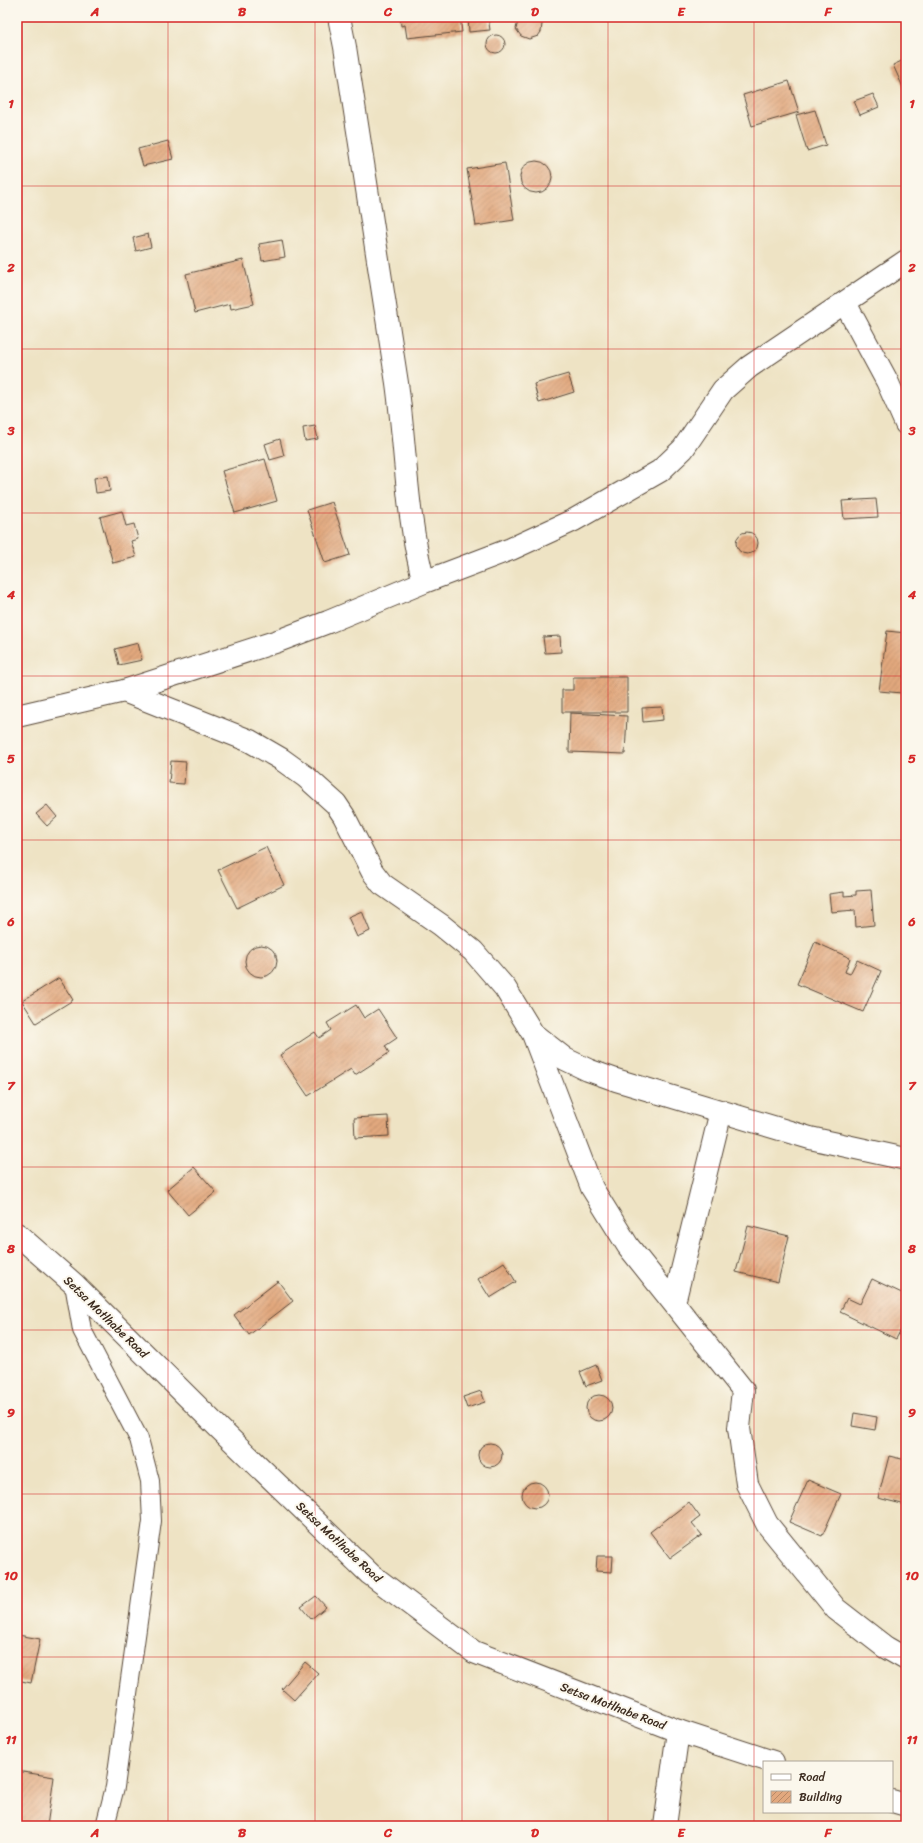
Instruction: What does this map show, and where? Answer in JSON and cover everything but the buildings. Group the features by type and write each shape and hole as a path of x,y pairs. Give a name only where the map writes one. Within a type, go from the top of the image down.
{"street":[{"path":"339,17 345,46 397,383 403,427 408,495 417,560 424,582"},
{"path":"17,716 124,691 278,641 510,549 545,534 603,505 660,472 683,449 723,390 749,367 906,261"},
{"path":"845,303 888,381 906,424"},
{"path":"124,691 250,742 281,759 306,777 336,804 344,816 372,871 382,884 441,925 473,952 505,988 533,1034 592,1188 628,1246 743,1390 739,1428 748,1484 767,1524 836,1609 885,1647 906,1659"},
{"path":"533,1034 565,1059 588,1070 630,1085 810,1138 906,1159"},
{"path":"674,1303 721,1111"},
{"name":"Setsa Motlhabe Road","path":"17,1234 74,1284 220,1429 370,1574 474,1652 678,1731 770,1761"},
{"path":"665,1826 678,1731"},
{"path":"893,1801 906,1805"}],"lane":[{"path":"74,1284 82,1330 139,1439 150,1481 152,1521 115,1787 105,1826"}]}
